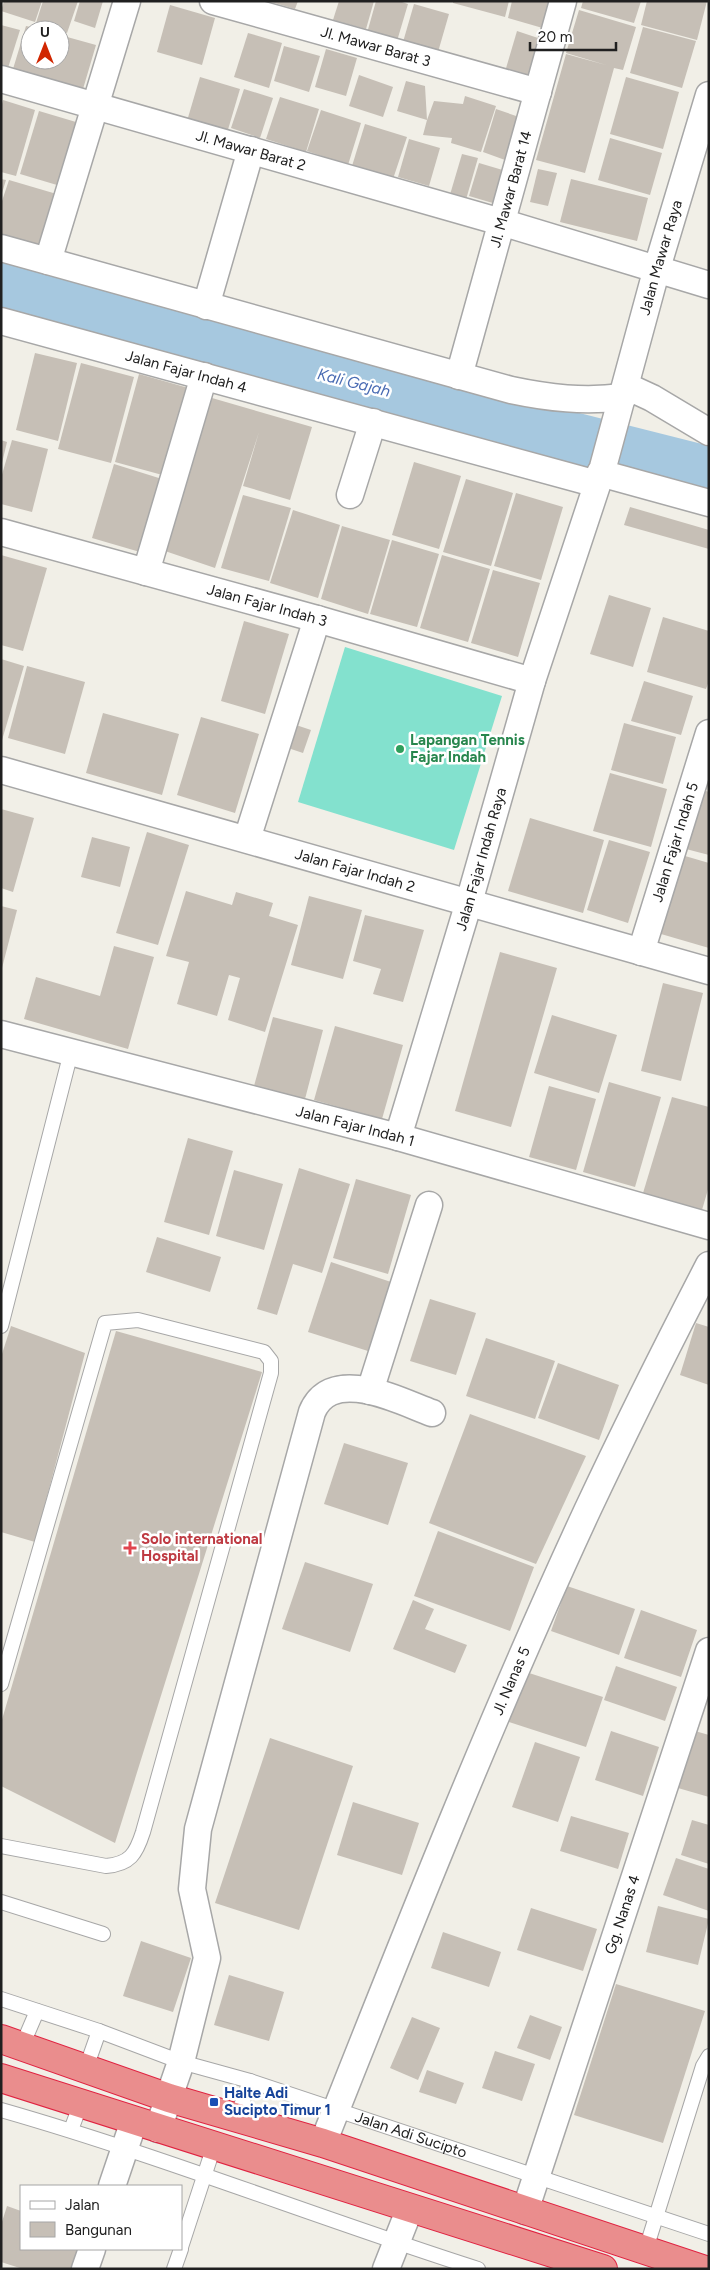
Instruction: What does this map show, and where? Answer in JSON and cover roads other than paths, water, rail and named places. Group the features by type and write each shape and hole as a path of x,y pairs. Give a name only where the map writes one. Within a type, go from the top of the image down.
{"highway":[{"path":"12,2042 169,2098 323,2143 525,2212 646,2249 702,2269"},
{"path":"1,2078 589,2266"}],"street":[{"path":"48,261 127,1"},
{"name":"Jl. Mawar Barat 3","path":"213,1 538,92"},
{"name":"Jl. Mawar Barat 14","path":"459,376 563,1"},
{"name":"Jl. Mawar Barat 2","path":"1,79 501,222 709,285"},
{"name":"Jalan Mawar Raya","path":"600,475 625,391 657,268 709,94"},
{"path":"206,306 251,150"},
{"path":"1,248 459,376 545,398 598,400 625,391 652,398 709,432"},
{"name":"Jalan Fajar Indah 4","path":"1,321 373,422 600,475 709,503"},
{"path":"146,572 204,376"},
{"path":"350,495 373,422"},
{"name":"Jalan Fajar Indah Raya","path":"398,1137 469,902 532,681 600,475"},
{"name":"Jalan Fajar Indah 3","path":"1,532 317,619 532,681"},
{"path":"247,839 317,619"},
{"name":"Jalan Fajar Indah 5","path":"641,952 709,733"},
{"name":"Jalan Fajar Indah 2","path":"1,770 709,971"},
{"name":"Jalan Fajar Indah 1","path":"1,1034 398,1137 709,1226"},
{"path":"370,1392 429,1205"},
{"name":"Jl. Nanas 5","path":"323,2143 480,1753 587,1512 656,1367 709,1265"},
{"path":"112,2185 124,2149 169,2098 181,2062 207,1958 192,1889 198,1829 312,1412 320,1398 332,1390 346,1388 370,1392 432,1413"},
{"name":"Gg. Nanas 4","path":"525,2212 709,1651"},
{"path":"386,2269 395,2242 410,2208"},
{"path":"85,2269 92,2250"}],"lane":[{"path":"1,1326 71,1052"},
{"path":"1,1684 105,1323 138,1320 264,1352 271,1361 271,1373 145,1822 134,1854 118,1865 106,1866 1,1846"},
{"path":"1,1902 103,1934"},
{"name":"Jalan Adi Sucipto","path":"1,1999 99,2031 181,2062 250,2080 536,2178 709,2234"},
{"path":"12,2042 37,2011"},
{"path":"86,2068 99,2031"},
{"path":"646,2249 704,2066 709,2056"},
{"path":"237,2117 250,2080"},
{"path":"71,2130 81,2104"},
{"path":"1,2110 71,2130 478,2269"},
{"path":"182,2245 214,2146"},
{"path":"174,2269 180,2250"}],"waterway":[{"name":"Kali Gajah","path":"1,282 308,371 709,472"}],"place":[{"name":"Lapangan Tennis Fajar Indah","path":"400,749"},
{"name":"Solo international Hospital","path":"130,1548"},
{"name":"Halte Adi Sucipto Timur 1","path":"214,2102"}]}
